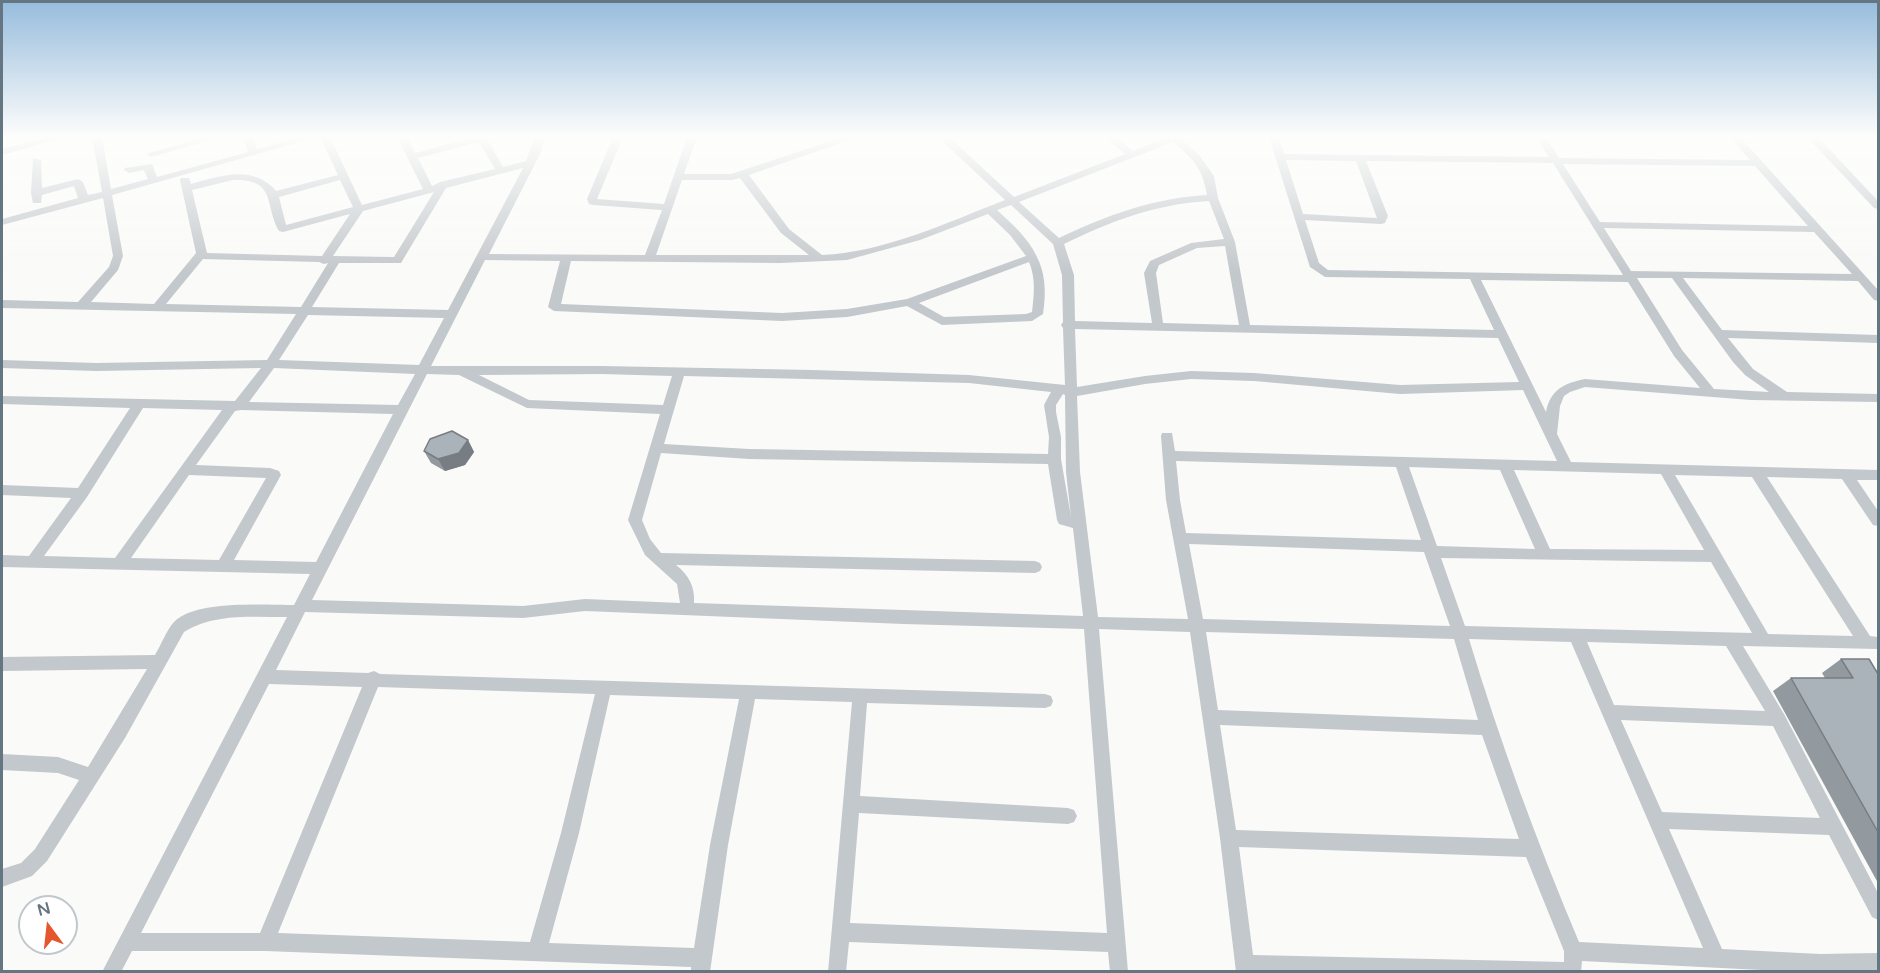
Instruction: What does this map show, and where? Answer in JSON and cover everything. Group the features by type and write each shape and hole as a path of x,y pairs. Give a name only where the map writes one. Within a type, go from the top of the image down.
{"street":[{"path":"36,182 38,212"},
{"path":"36,193 76,182"},
{"path":"78,182 84,200"},
{"path":"81,306 114,268 118,260 104,182"},
{"path":"2,222 144,182"},
{"path":"158,306 200,256 202,246 186,182"},
{"path":"188,188 214,182"},
{"path":"261,182 274,195 283,229 450,182"},
{"path":"274,195 321,182"},
{"path":"348,182 359,208"},
{"path":"424,182 428,189"},
{"path":"111,972 520,182"},
{"path":"599,182 592,199 593,202 669,207"},
{"path":"650,258 678,182"},
{"path":"749,182 785,231 820,259"},
{"path":"992,182 1058,243 1068,275 1066,391 1072,472 1091,622 1119,972"},
{"path":"482,257 820,259 885,248 1059,182"},
{"path":"1210,182 1213,198 1230,242 1245,328"},
{"path":"1289,182 1314,265 1325,273 1631,277 1675,274 1861,278"},
{"path":"1300,218 1381,221 1383,216 1369,182"},
{"path":"1570,182 1687,366 1711,393"},
{"path":"1774,182 1878,297"},
{"path":"1855,182 1878,206"},
{"path":"200,256 397,261 444,184"},
{"path":"1058,243 1110,218 1161,202 1213,198"},
{"path":"119,563 184,470 271,364 304,310 359,208"},
{"path":"909,302 942,321 1034,317 1042,297 1041,274 1024,242 990,210"},
{"path":"1597,225 1815,229"},
{"path":"1158,326 1150,273 1154,263 1195,245 1230,242"},
{"path":"567,257 554,307 563,310 807,317 847,313 909,302 1031,258"},
{"path":"1675,274 1749,372 1783,396"},
{"path":"1474,276 1567,468"},
{"path":"2,305 158,306 452,314"},
{"path":"1067,325 1501,334"},
{"path":"1719,334 1878,339"},
{"path":"2,363 96,367 271,364 461,371 679,372 939,378 1066,391 1151,377 1193,375 1268,377 1382,389 1458,390 1526,386"},
{"path":"461,371 527,404 668,410"},
{"path":"679,372 635,520 647,543 659,559 678,574 684,582 688,597 687,608"},
{"path":"1551,434 1551,411 1562,390 1570,385 1610,384 1711,393 1878,398"},
{"path":"1066,391 1050,405 1055,437 1054,459 1064,520 1079,524"},
{"path":"2,400 403,410"},
{"path":"33,561 82,493 139,404"},
{"path":"1167,436 1179,538 1197,625 1229,838 1245,968 1564,972 1574,967 1573,951 1531,848 1488,728 1460,633 1401,463"},
{"path":"656,448 749,454 1054,459"},
{"path":"1169,456 1878,475"},
{"path":"1505,466 1545,555"},
{"path":"184,470 274,475 223,566"},
{"path":"1665,470 1764,640"},
{"path":"1757,473 1872,642"},
{"path":"1846,474 1878,521"},
{"path":"2,490 82,493"},
{"path":"1179,538 1545,555 1716,556"},
{"path":"659,559 1035,567"},
{"path":"2,561 321,568"},
{"path":"2,878 26,870 41,855 119,733 179,627 192,618 211,614 300,609 524,612 578,605 904,618 1872,642"},
{"path":"1576,635 1717,959"},
{"path":"1731,640 1778,719 1878,911"},
{"path":"2,664 158,662"},
{"path":"265,677 374,678 860,697 1045,701"},
{"path":"264,942 374,678"},
{"path":"537,951 570,833 604,688"},
{"path":"126,942 264,942 537,951 701,965 719,845 747,692"},
{"path":"837,972 838,932 860,697"},
{"path":"1611,712 1778,719"},
{"path":"1211,717 1488,728"},
{"path":"2,762 58,765 91,776"},
{"path":"851,804 1068,816"},
{"path":"1656,820 1834,827"},
{"path":"1229,838 1531,848"},
{"path":"838,932 1117,943"},
{"path":"1573,951 1822,967 1878,962"}],"building":[{"path":"452,431 468,440 459,453 438,459 424,451 430,439"},
{"path":"1841,659 1869,659 1878,674 1878,832 1791,678 1853,678"}]}
